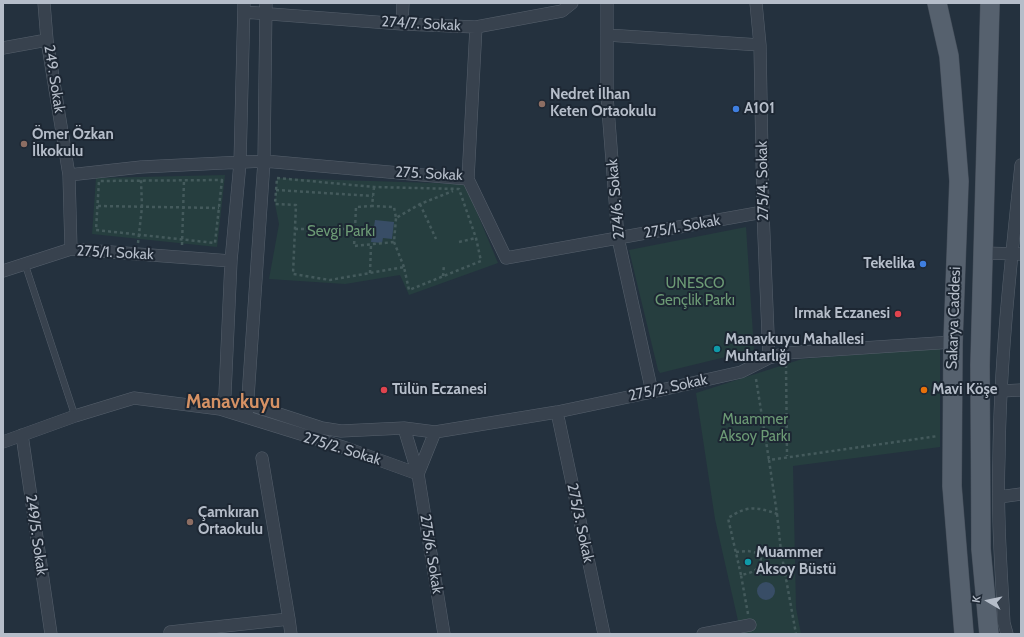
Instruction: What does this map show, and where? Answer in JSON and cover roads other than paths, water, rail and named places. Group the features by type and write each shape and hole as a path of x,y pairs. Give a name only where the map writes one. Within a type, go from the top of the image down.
{"main road":[{"name":"Sakarya Caddesi","path":"937,3 949,56 959,181 953,342 952,486 964,634"},
{"name":"Sakarya Caddesi","path":"990,3 980,365 981,549 997,630"}],"street":[{"name":"249. Sokak","path":"44,3 47,40 69,175 71,250"},
{"path":"402,24 403,3"},
{"name":"274/7. Sokak","path":"244,7 266,8 402,24 476,27 562,10 572,3"},
{"name":"274/6. Sokak","path":"607,3 607,96 618,238 652,392"},
{"name":"275/4. Sokak","path":"756,3 760,45 763,212 769,358"},
{"path":"220,409 225,394 231,261 240,163 244,7"},
{"path":"246,418 264,161 266,8"},
{"name":"275. Sokak","path":"69,175 141,167 264,161 463,182 476,27"},
{"path":"607,35 760,45"},
{"path":"3,48 47,40"},
{"path":"997,630 1000,554 999,497 1001,391 1016,254 1021,165"},
{"name":"275/1. Sokak","path":"463,182 506,258 763,212"},
{"name":"275/1. Sokak","path":"3,271 71,250 136,253 231,261"},
{"path":"982,253 1016,254"},
{"name":"275/2. Sokak","path":"220,409 248,404 307,424 335,430 404,428 435,432 557,412 741,372 769,358 786,353 953,342"},
{"path":"1001,391 1021,390"},
{"name":"275/2. Sokak","path":"3,442 75,416 134,398 220,409 346,448 418,474"},
{"name":"275/3. Sokak","path":"557,412 604,634"},
{"path":"404,428 418,474"},
{"path":"418,474 435,432"},
{"name":"249/5. Sokak","path":"22,435 51,634"},
{"path":"262,458 291,634"},
{"name":"275/6. Sokak","path":"418,474 444,634"},
{"path":"999,497 1021,494"},
{"path":"171,634 170,632 289,619"},
{"path":"703,634 750,625"}],"lane":[{"path":"25,264 75,416"}],"water":[{"path":"375,220 394,222 392,239 383,238 382,243 371,242 372,235 367,235 368,227 374,227"},
{"path":"766,582 772,585 775,591 772,597 766,600 760,597 757,591 760,585"}],"place":[{"name":"Nedret İlhan Keten Ortaokulu","path":"542,104"},
{"name":"A101","path":"736,109"},
{"name":"Ömer Özkan İlkokulu","path":"24,144"},
{"name":"Tekelika","path":"923,264"},
{"name":"Irmak Eczanesi","path":"898,314"},
{"name":"Manavkuyu Mahallesi Muhtarlığı","path":"717,349"},
{"name":"Tülün Eczanesi","path":"384,390"},
{"name":"Mavi Köşe","path":"924,390"},
{"name":"Çamkıran Ortaokulu","path":"190,522"},
{"name":"Muammer Aksoy Büstü","path":"748,562"}],"district":[{"name":"Manavkuyu","path":"233,402"}],"park label":[{"name":"Sevgi Parkı","path":"341,232"},
{"name":"UNESCO Gençlik Parkı","path":"695,292"},
{"name":"Muammer Aksoy Parkı","path":"755,428"}]}
